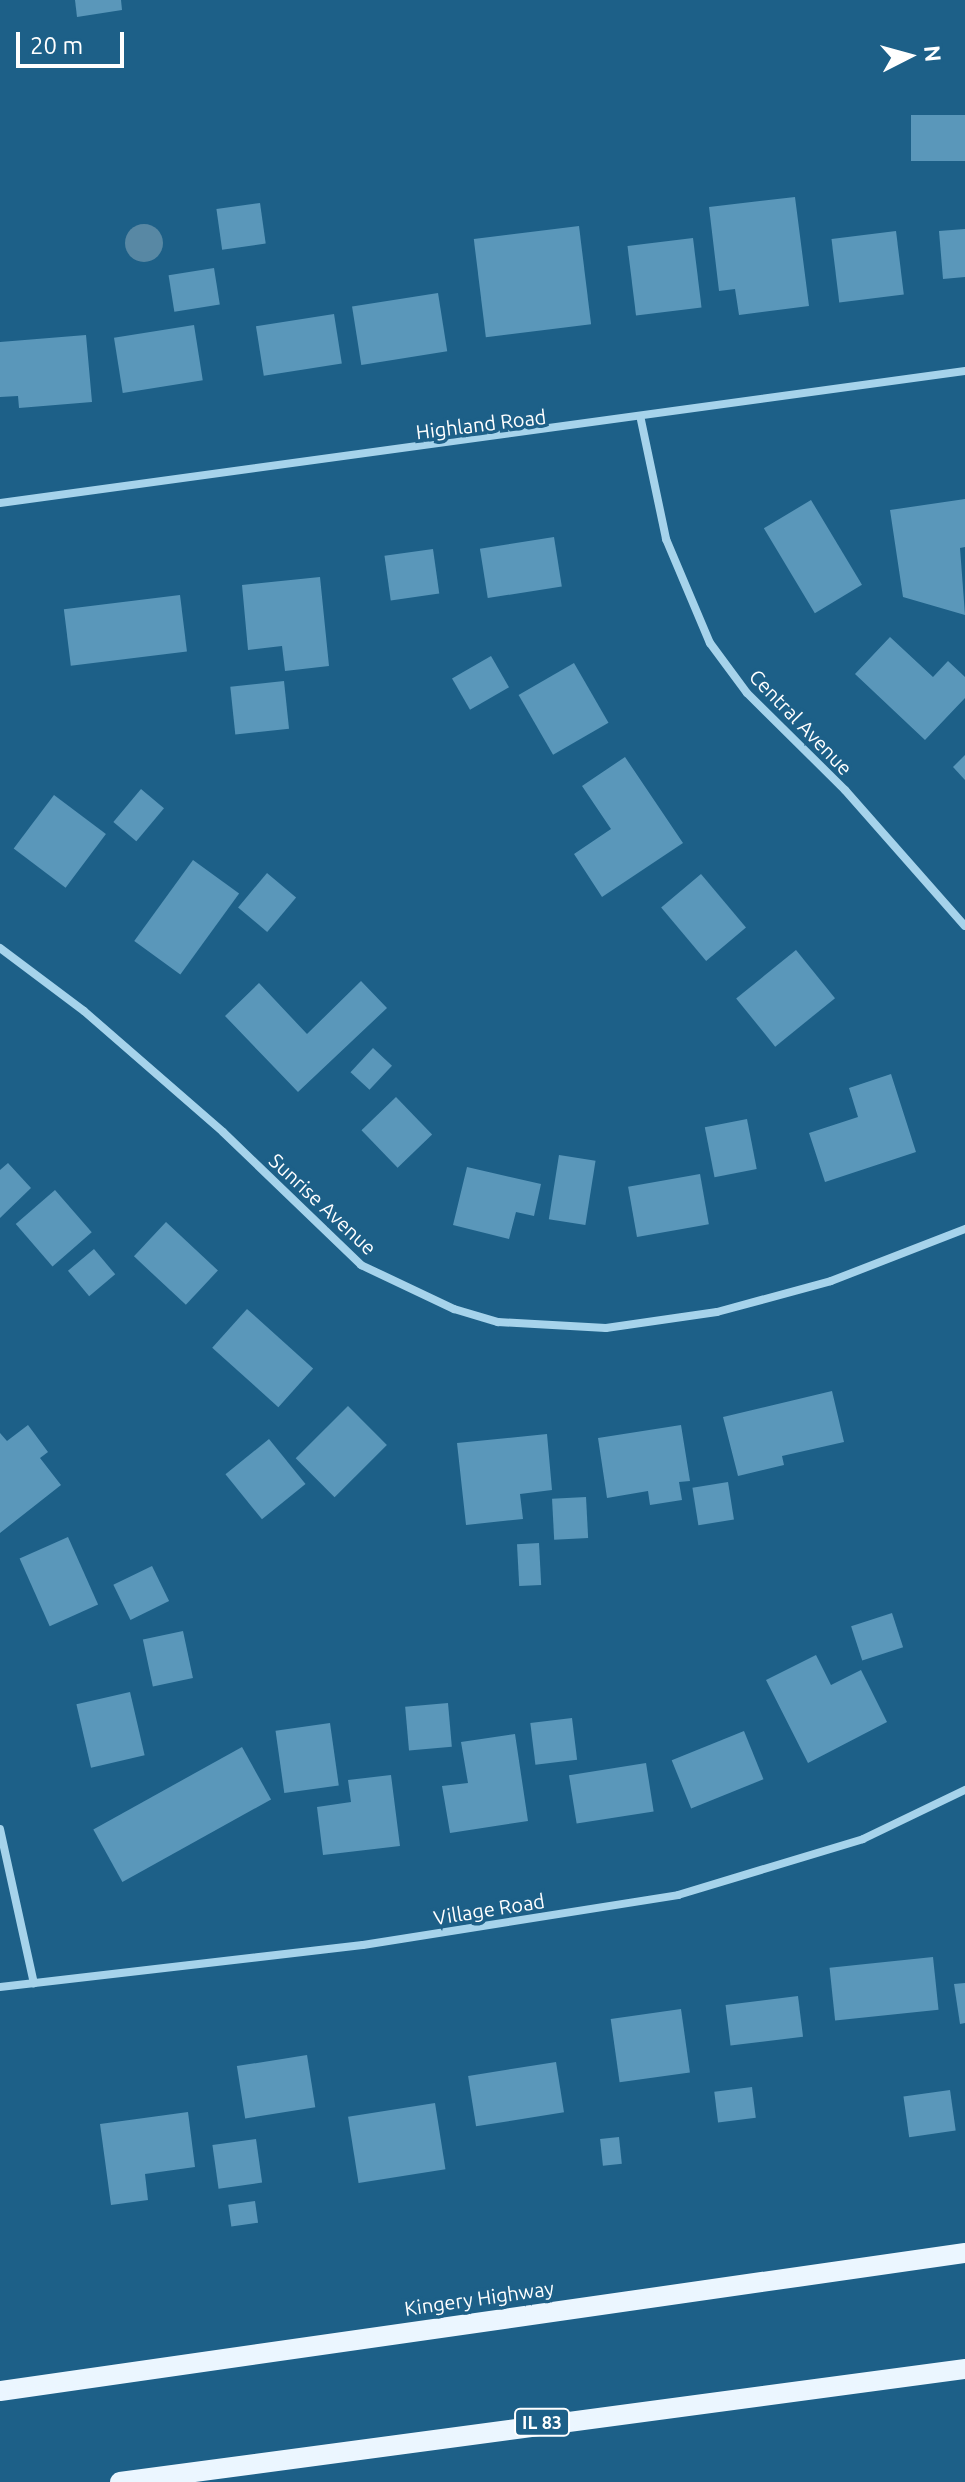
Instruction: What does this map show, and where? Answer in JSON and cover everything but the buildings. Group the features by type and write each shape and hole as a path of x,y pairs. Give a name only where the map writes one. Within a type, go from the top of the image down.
{"main road":[{"name":"Kingery Highway","path":"0,2391 965,2253"},
{"name":"IL 83","path":"120,2482 965,2369"}],"street":[{"name":"Highland Road","path":"0,503 641,420 965,371"},
{"name":"Central Avenue","path":"641,420 666,539 710,643 747,693 845,790 965,926"},
{"name":"Sunrise Avenue","path":"0,948 84,1011 223,1132 361,1265 483,1318 550,1330 592,1329 717,1312 831,1281 965,1229"},
{"name":"Village Road","path":"0,1987 363,1945 678,1895 863,1839 965,1790"},
{"path":"0,1829 34,1983"}],"water":[{"path":"144,224 158,229 163,243 158,257 144,262 130,257 125,243 130,229"}]}
